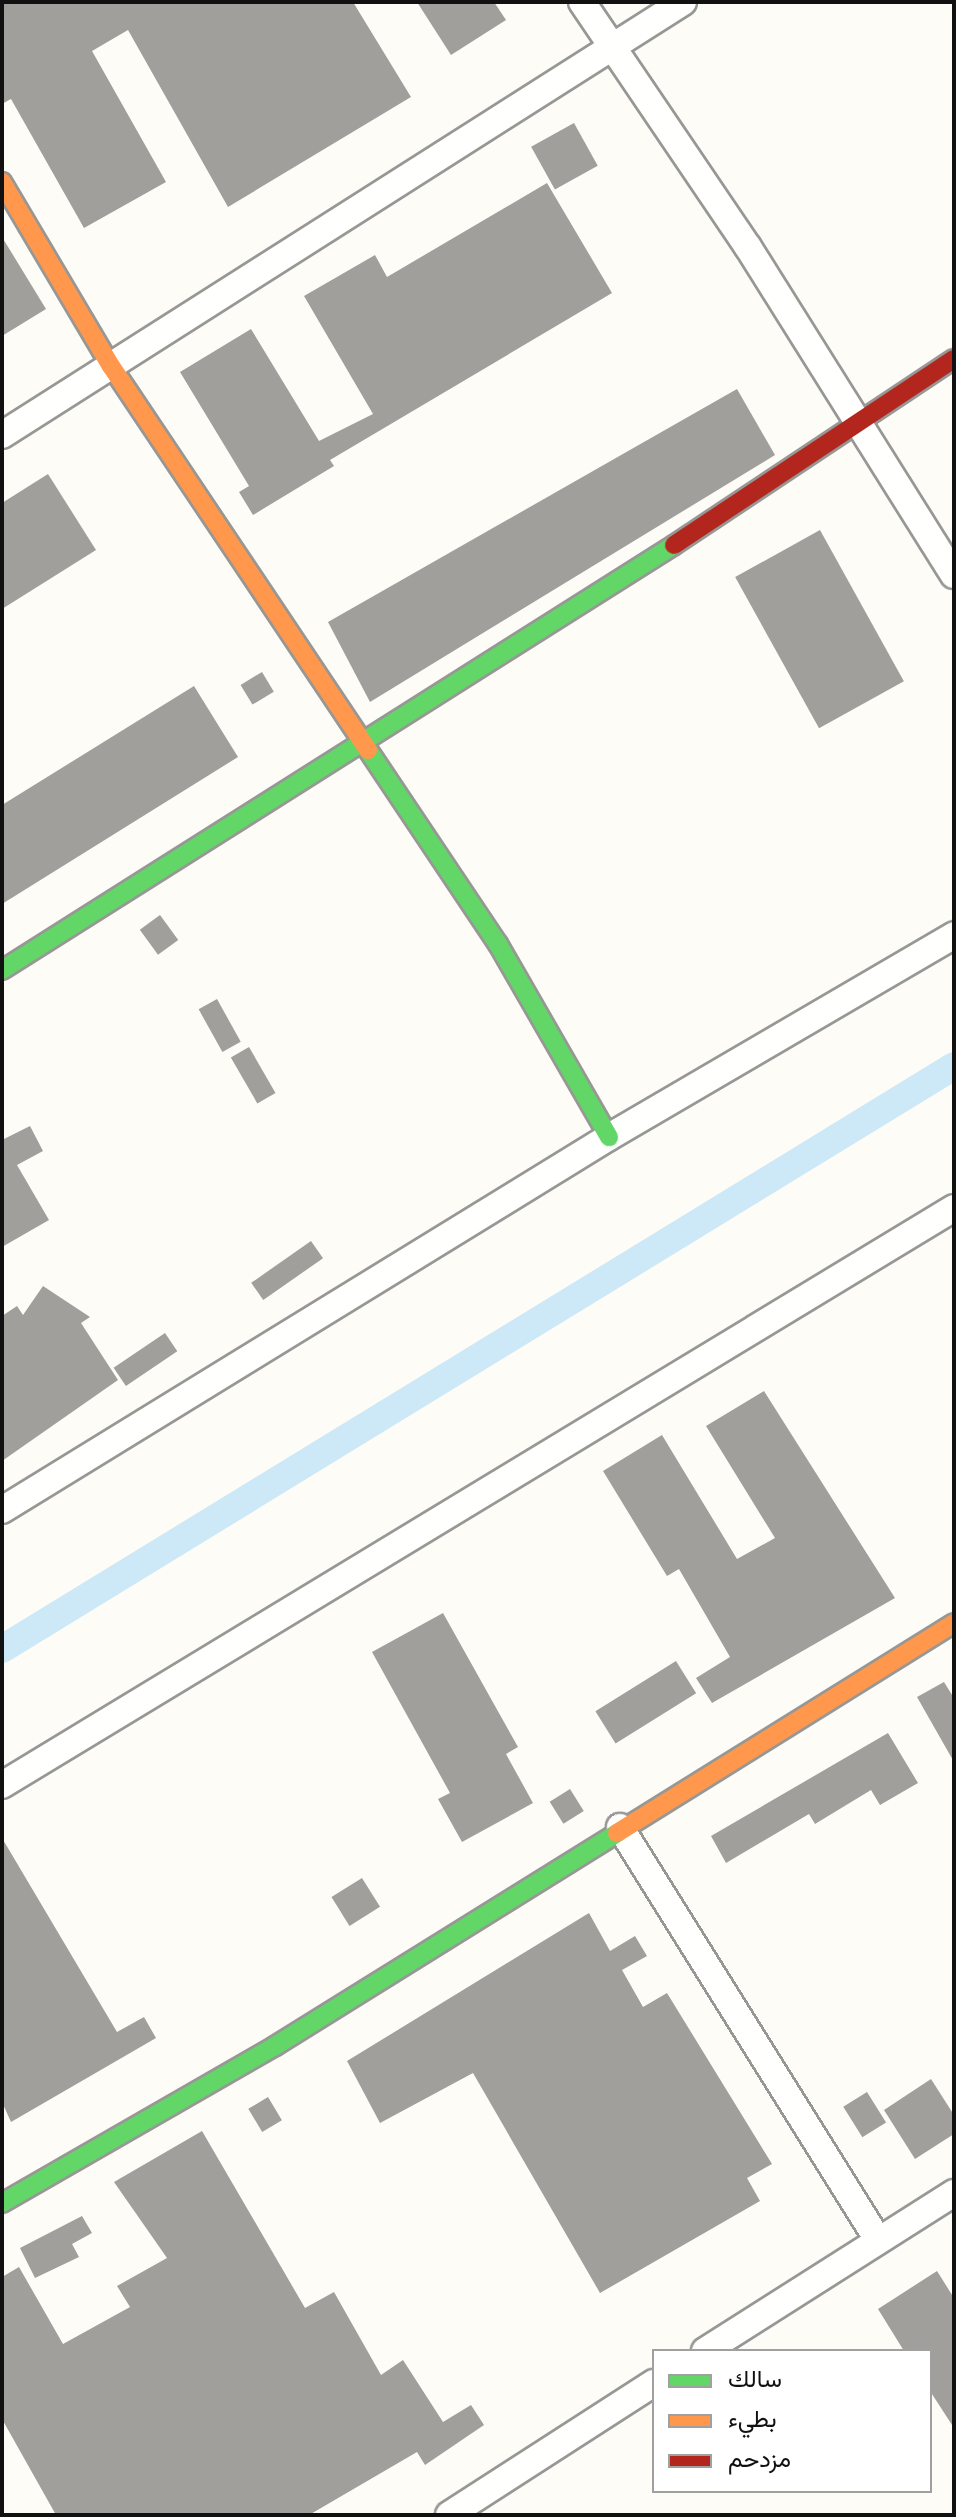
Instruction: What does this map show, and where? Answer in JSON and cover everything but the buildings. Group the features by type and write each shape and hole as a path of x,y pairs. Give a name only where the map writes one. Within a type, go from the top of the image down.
{"street":[{"path":"582,2 748,247 954,575"},
{"path":"2,435 683,2"},
{"path":"2,182 111,366 365,739 522,983 609,1137"},
{"path":"2,970 860,427 954,359"},
{"path":"2,1510 609,1137 954,935"},
{"path":"2,1785 954,1208"},
{"path":"2,2203 275,2046 620,1827 951,1632"},
{"path":"620,1827 878,2240"},
{"path":"708,2349 954,2193"},
{"path":"449,2515 652,2384"}],"waterway":[{"path":"2,1649 954,1066"}],"traffic: fast":[{"path":"2,970 674,545"},
{"path":"368,750 498,944 609,1137"},
{"path":"2,2203 275,2046 617,1833"}],"traffic: slow":[{"path":"2,182 111,366 368,750"},
{"path":"617,1833 954,1623"}],"traffic: jam":[{"path":"674,545 954,359"}]}
